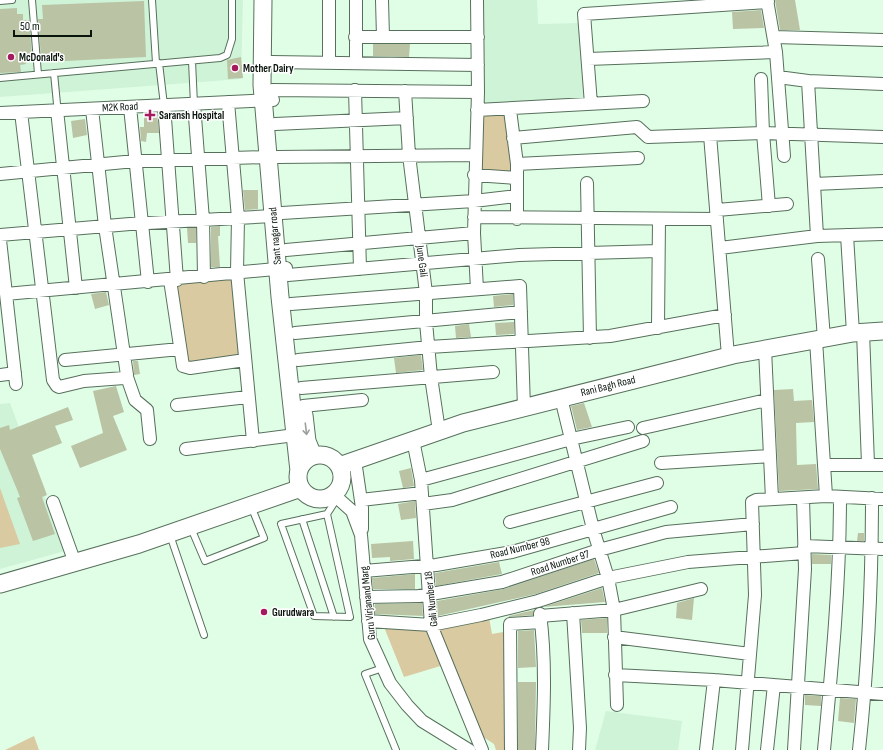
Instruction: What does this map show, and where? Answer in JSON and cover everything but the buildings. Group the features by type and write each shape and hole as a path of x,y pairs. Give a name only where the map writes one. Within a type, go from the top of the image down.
{"street":[{"name":"Sant nagar road","path":"263,0 273,157 284,271 295,435 299,471"},
{"name":"Sant nagar road","path":"271,0 270,96 275,124 273,157"},
{"path":"329,0 329,63"},
{"path":"356,0 356,63"},
{"path":"382,0 383,37"},
{"path":"477,0 478,92 474,175 474,233 477,289"},
{"path":"591,104 584,14 677,4 767,1 776,52 784,156"},
{"path":"355,37 478,37"},
{"path":"774,38 883,40"},
{"path":"588,59 776,52"},
{"path":"271,62 478,65"},
{"path":"778,77 808,81 883,84"},
{"path":"761,80 763,133 769,206"},
{"path":"808,81 817,236"},
{"name":"M2K Road","path":"0,113 21,112 57,107 92,109 228,102 270,96 355,90 478,92"},
{"path":"355,90 356,156 359,208 358,243 360,269"},
{"name":"June Gali","path":"405,91 409,155 426,293 426,322 431,377 439,431"},
{"path":"477,110 510,110 643,101"},
{"path":"228,102 238,218 237,272 253,441"},
{"path":"194,104 203,220 204,277"},
{"path":"164,105 167,160 173,222 174,280 181,361 183,366 186,368 245,360"},
{"path":"57,107 76,288"},
{"path":"130,107 134,161 148,282"},
{"path":"92,109 105,226 127,377 135,400 147,410 150,439"},
{"path":"510,110 517,164 518,219"},
{"path":"21,112 54,380 57,386 62,387 84,381 127,377"},
{"path":"275,124 406,118"},
{"path":"513,138 637,127 648,137 763,133 883,137"},
{"path":"710,134 728,356"},
{"path":"0,174 134,161 273,157 475,155"},
{"path":"517,164 638,158"},
{"path":"474,175 517,178"},
{"path":"814,184 883,181"},
{"path":"587,183 587,254 590,338"},
{"path":"0,235 105,226 474,201 517,196"},
{"path":"474,218 659,219 717,215 787,204"},
{"name":"Sant nagar road","path":"278,215 286,250 284,271 295,333 307,441 313,456"},
{"path":"658,328 659,219"},
{"path":"286,250 474,233"},
{"path":"720,248 817,236 883,234"},
{"path":"847,235 858,333 868,464"},
{"path":"0,240 16,378 0,375"},
{"path":"6,294 174,280 237,272 360,269 519,255 658,251"},
{"path":"818,259 826,496"},
{"path":"291,304 520,286 524,408"},
{"path":"295,333 521,312"},
{"path":"298,360 429,347 523,343 590,338 658,328 725,315"},
{"name":"Rani Bagh Road","path":"347,463 463,423 728,356 820,339 883,331"},
{"path":"65,360 180,349"},
{"path":"765,349 772,499"},
{"path":"301,388 493,372"},
{"path":"177,405 248,397"},
{"path":"561,398 593,529 608,578 614,610 617,705"},
{"path":"303,406 362,400"},
{"path":"643,428 767,400"},
{"path":"421,480 571,439 628,427"},
{"path":"186,449 295,435"},
{"name":"Gali Number 18","path":"413,440 421,480 423,499 432,625 482,750"},
{"path":"361,500 452,500 643,441"},
{"path":"326,455 347,463 342,472 341,483 336,496 322,499 314,498 307,495 301,488 298,480 299,471 305,460 313,456 326,455"},
{"path":"662,462 770,456"},
{"name":"Guru Virjanand Marg","path":"347,463 361,500 361,535 370,639 390,683 407,705 422,721 469,750"},
{"path":"824,465 883,465"},
{"path":"510,522 657,483"},
{"path":"0,584 169,534 301,488"},
{"name":"Guru Virjanand Marg","path":"336,496 352,511 361,535"},
{"path":"742,750 755,595 752,502 756,500 826,496 877,498 877,548 866,692 859,750"},
{"path":"824,750 830,689 840,546 840,497"},
{"path":"794,750 804,550 803,498"},
{"path":"53,502 75,563"},
{"name":"Road Number 98","path":"364,571 428,566 512,552 671,507"},
{"name":"Road Number 97","path":"366,597 430,594 502,582 599,550 666,532 753,524"},
{"path":"368,621 432,625 481,616 538,601 608,578 688,562 754,557 840,546 877,548"},
{"path":"511,750 510,624 573,613 614,610 701,589"},
{"path":"538,601 543,637 544,693 542,750"},
{"path":"573,613 580,713 579,750"},
{"path":"614,637 750,654"},
{"path":"615,675 748,682 883,694"},
{"path":"706,750 714,680"},
{"path":"767,750 774,685"}],"lane":[{"path":"0,1 12,0"},
{"path":"32,0 38,74"},
{"path":"152,0 164,105"},
{"path":"0,78 220,58 227,55 232,39 232,0"},
{"path":"192,61 194,104"},
{"path":"54,73 57,107"},
{"path":"327,514 281,524 314,616 350,617 327,514 336,496"},
{"path":"191,526 205,560 264,538 251,505"},
{"path":"302,520 334,617"},
{"path":"169,534 204,635"},
{"path":"383,668 365,674 396,750"}],"shaded area":[{"path":"0,0 243,0 241,79 0,97"},
{"path":"484,0 537,0 538,24 580,23 587,101 484,107"},
{"path":"509,112 515,175 476,173 478,113"},
{"path":"231,277 241,357 186,364 176,283"},
{"path":"10,403 65,551 0,569 0,404"},
{"path":"0,488 20,544 0,548"},
{"path":"489,617 492,634 509,631 508,750 496,750 494,744 471,729 447,664 404,677 382,622"},
{"path":"606,711 682,721 678,750 595,750"},
{"path":"34,736 39,750 5,750"}],"place":[{"name":"McDonald's","path":"11,57"},
{"name":"Mother Dairy","path":"235,68"},
{"name":"Saransh Hospital","path":"150,115"},
{"name":"Gurudwara","path":"264,612"}]}
